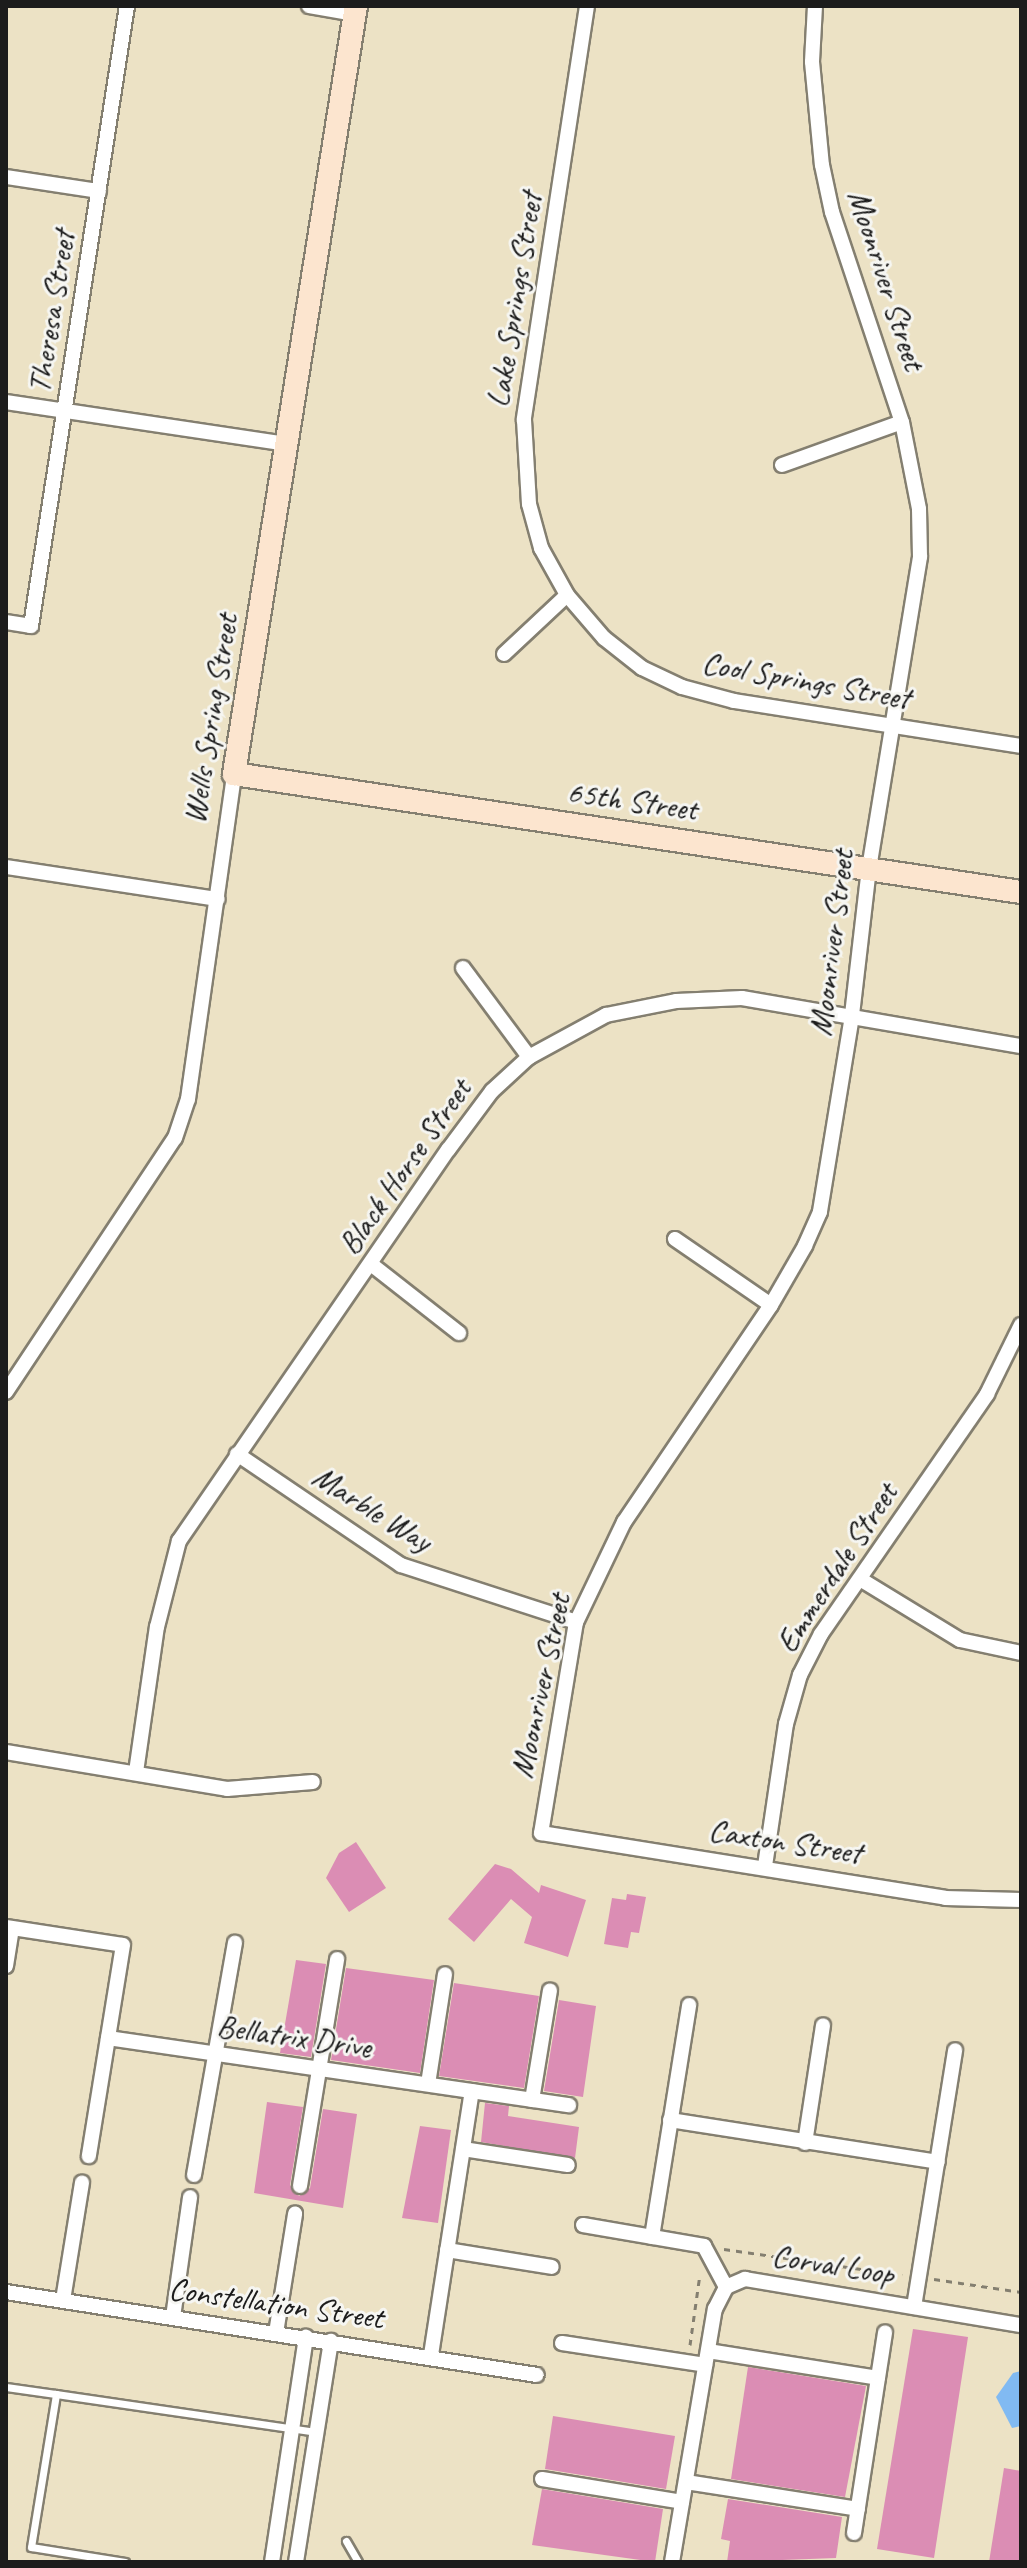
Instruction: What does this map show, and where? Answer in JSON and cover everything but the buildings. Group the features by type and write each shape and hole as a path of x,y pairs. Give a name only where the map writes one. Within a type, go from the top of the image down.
{"street":[{"name":"Theresa Street","path":"6,622 31,626 127,6"},
{"path":"309,6 355,10"},
{"name":"Lake Springs Street","path":"567,595 541,548 529,504 524,420 587,6"},
{"name":"Moonriver Street","path":"541,1833 576,1622 624,1522 771,1305 820,1212 852,1016 869,868 920,557 919,509 902,422 832,212 822,165 812,62 815,6"},
{"name":"Wells Spring Street","path":"6,1392 175,1138 188,1099 234,774 355,10"},
{"path":"6,177 99,191"},
{"path":"6,402 286,444"},
{"path":"782,465 902,422"},
{"path":"504,654 567,595"},
{"name":"Cool Springs Street","path":"567,595 604,638 642,668 682,687 734,701 1021,746"},
{"name":"65th Street","path":"234,774 1021,892"},
{"path":"6,867 218,899"},
{"path":"463,968 529,1057"},
{"name":"Black Horse Street","path":"136,1772 157,1627 179,1541 492,1091 529,1057 606,1015 676,1001 742,998 1021,1046"},
{"path":"675,1239 771,1305"},
{"path":"371,1264 459,1333"},
{"name":"Emmerdale Street","path":"765,1866 786,1724 800,1675 860,1579 987,1394 1021,1325"},
{"name":"Marble Way","path":"237,1454 401,1565 576,1622"},
{"path":"860,1579 960,1640 1021,1653"},
{"path":"6,1752 227,1789 313,1782"},
{"name":"Caxton Street","path":"541,1833 765,1866 945,1898 1021,1900"},
{"path":"6,1966 9,1928 123,1945 89,2156"},
{"path":"194,2175 218,2054 235,1943"},
{"path":"300,2186 337,1959"},
{"path":"428,2084 445,1974"},
{"path":"532,2100 550,1990"},
{"path":"652,2237 689,2005"},
{"path":"805,2143 823,2025"},
{"name":"Bellatrix Drive","path":"108,2038 569,2105"},
{"path":"914,2307 955,2050"},
{"path":"431,2355 472,2091"},
{"path":"670,2120 938,2162"},
{"path":"463,2149 568,2165"},
{"path":"63,2300 82,2183"},
{"path":"173,2317 190,2197"},
{"path":"276,2333 295,2214"},
{"path":"583,2225 704,2246 726,2287"},
{"path":"447,2250 552,2267"},
{"name":"Corval Loop","path":"672,2562 715,2309 726,2287 745,2279 1021,2325"},
{"name":"Constellation Street","path":"6,2292 431,2355 537,2375"},
{"path":"854,2533 885,2332"},
{"path":"272,2562 306,2337"},
{"path":"296,2562 331,2341"},
{"path":"562,2343 878,2378"},
{"path":"542,2479 682,2502"},
{"path":"686,2482 858,2509"}],"lane":[{"path":"6,2387 317,2432"},
{"path":"56,2394 31,2547 125,2562"},
{"path":"346,2541 358,2562"}],"path":[{"path":"688,2357 704,2246 1021,2292"}],"water":[{"path":"1021,2371 1021,2426 1012,2428 996,2397 1013,2373"}]}
